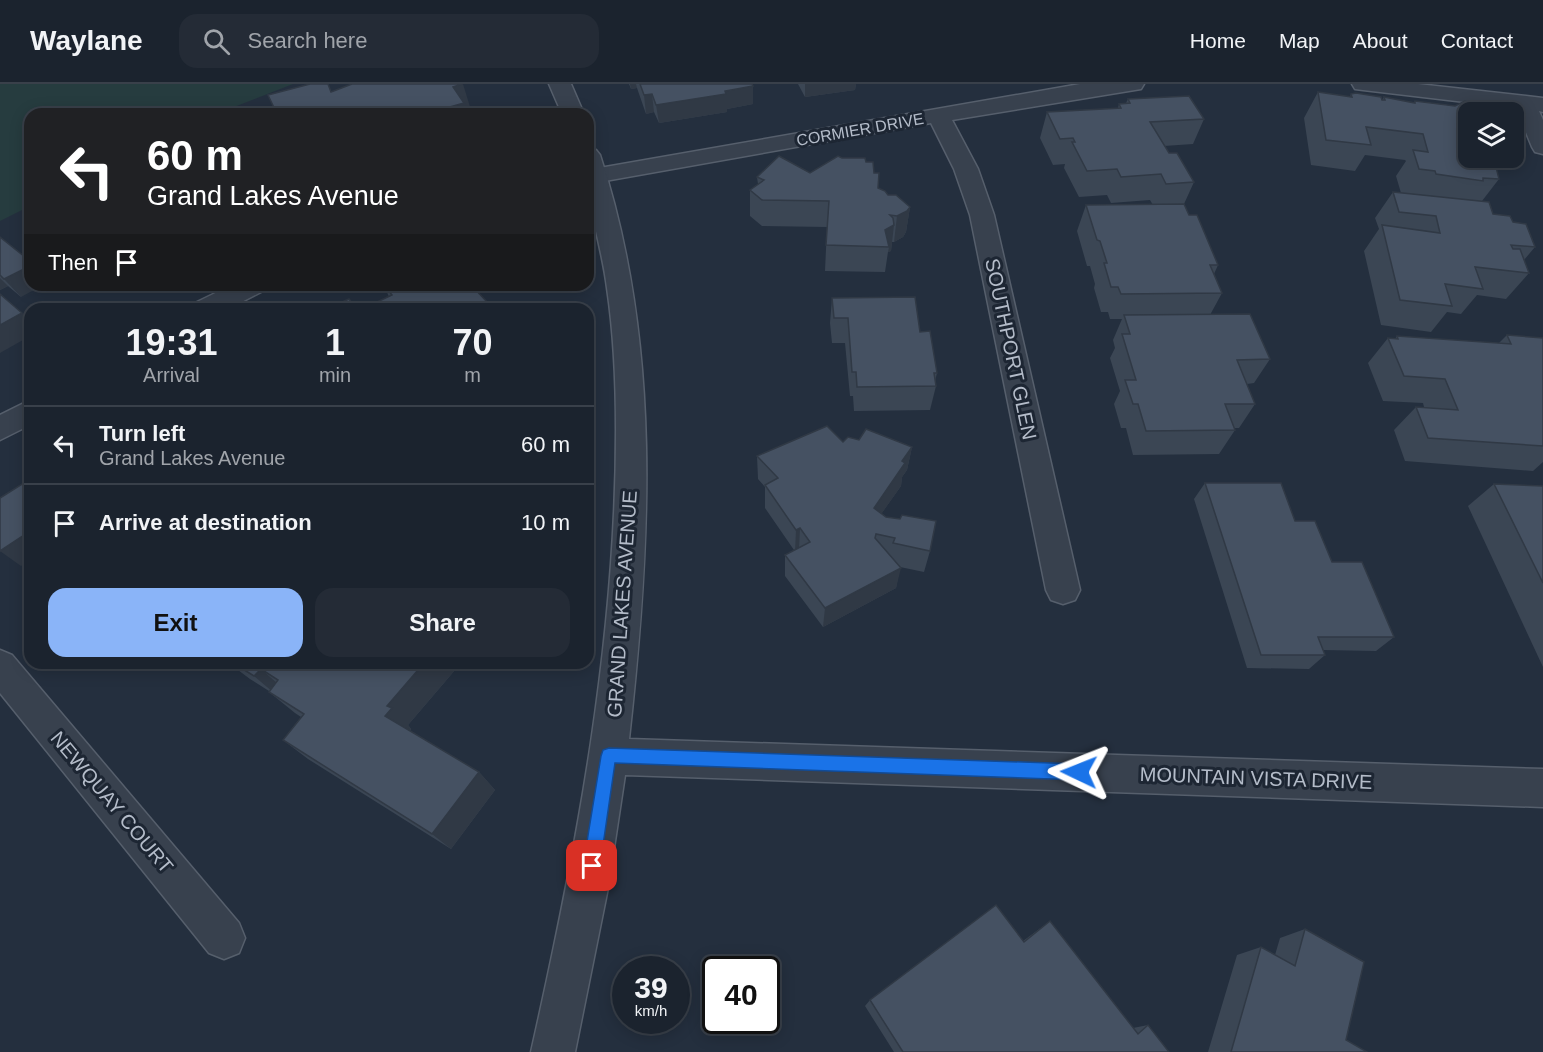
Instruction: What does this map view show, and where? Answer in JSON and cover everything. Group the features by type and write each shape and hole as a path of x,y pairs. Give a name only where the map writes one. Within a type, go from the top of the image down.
{"street":[{"path":"560,84 570,108"},
{"name":"CORMIER DRIVE","path":"594,168 1133,84"},
{"path":"1363,84 1534,104 1543,147"},
{"name":"SOUTHPORT GLEN","path":"938,115 966,169 982,215 1063,590"},
{"name":"GRAND LAKES AVENUE","path":"553,1052 592,866 609,756 625,614 632,461 628,366 620,285 594,184"},
{"path":"218,303 242,291"},
{"path":"0,429 24,415"},
{"name":"NEWQUAY COURT","path":"0,666 224,938"},
{"name":"MOUNTAIN VISTA DRIVE","path":"609,756 1543,788"}],"green space":[{"path":"0,84 293,84 231,108 24,108 24,209 0,221"}],"building":[{"path":"310,84 328,84 331,92 352,84 462,84 453,87 464,103 446,108 274,108 268,95"},
{"path":"640,84 752,84 753,86 725,91 726,94 656,105 652,94 644,95"},
{"path":"1318,92 1352,97 1351,94 1356,93 1381,97 1382,100 1385,100 1384,97 1415,103 1415,101 1458,104 1458,168 1496,168 1499,179 1483,178 1483,181 1419,169 1413,150 1428,152 1423,134 1366,127 1371,145 1326,140"},
{"path":"1189,96 1204,119 1150,122 1169,153 1177,153 1194,182 1166,184 1161,174 1121,177 1117,169 1087,171 1072,142 1075,142 1073,138 1060,139 1047,112 1121,108 1119,104 1130,103 1128,99"},
{"path":"779,156 810,173 838,156 865,158 866,162 873,162 874,173 879,173 878,188 888,195 896,195 910,207 897,216 890,215 894,225 885,230 889,247 826,245 829,201 762,200 750,190 764,180 757,177"},
{"path":"1393,192 1489,202 1493,214 1510,216 1513,222 1526,224 1535,247 1511,245 1513,249 1520,249 1529,273 1475,267 1483,289 1445,284 1452,306 1400,300 1382,225 1440,233 1436,216 1399,212"},
{"path":"1184,204 1189,215 1197,215 1218,265 1210,265 1222,293 1121,294 1118,287 1111,287 1104,263 1107,263 1086,205"},
{"path":"0,237 24,256 24,269 4,279 0,275"},
{"path":"389,291 477,291 488,303 375,303 392,295"},
{"path":"0,294 22,313 0,325"},
{"path":"915,297 920,332 930,331 937,373 934,373 936,386 857,387 856,372 852,372 848,318 834,318 832,298"},
{"path":"349,299 352,303 340,303"},
{"path":"1250,314 1270,359 1237,360 1255,404 1225,404 1235,430 1146,431 1138,404 1133,404 1125,380 1136,380 1122,334 1130,334 1124,315"},
{"path":"1507,335 1543,338 1543,446 1428,438 1416,407 1458,410 1445,379 1404,376 1388,338 1398,339 1397,336 1511,344"},
{"path":"827,426 843,442 848,437 859,440 866,429 912,447 902,461 905,463 874,508 886,517 900,519 902,515 936,521 930,551 893,543 895,538 876,534 875,538 901,568 825,608 785,555 810,542 800,528 796,530 765,485 778,478 757,456"},
{"path":"24,483 24,535 0,551 0,498"},
{"path":"1205,483 1281,483 1295,521 1315,521 1332,562 1362,562 1394,637 1318,637 1325,655 1261,655"},
{"path":"1494,484 1543,486 1543,583"},
{"path":"243,669 261,669 254,676"},
{"path":"261,669 419,669 387,706 392,708 385,716 479,772 432,834 283,740 304,714 269,692 278,680"},
{"path":"996,905 1024,942 1050,921 1138,1034 1148,1025 1169,1052 903,1052 870,1000"},
{"path":"1305,929 1364,962 1346,1040 1367,1052 1231,1052 1261,947 1295,966"}],"route":[{"path":"592,866 609,756 1079,772"}]}
